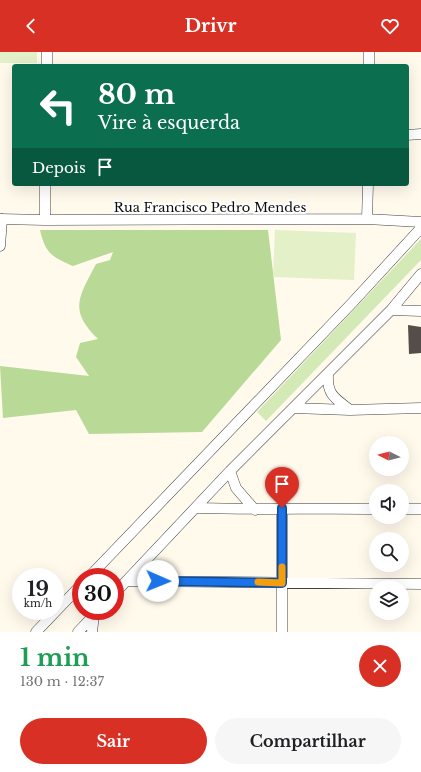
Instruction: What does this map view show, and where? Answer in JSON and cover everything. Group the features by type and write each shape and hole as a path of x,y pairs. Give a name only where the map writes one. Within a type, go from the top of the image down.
{"street":[{"path":"47,52 47,64"},
{"path":"369,52 369,64"},
{"path":"409,135 421,134"},
{"path":"45,186 45,220"},
{"path":"367,220 368,186"},
{"path":"0,246 1,218"},
{"name":"Rua Francisco Pedro Mendes","path":"1,218 45,220 367,220 421,222"},
{"path":"98,568 352,303 421,228"},
{"path":"124,584 198,508 230,471 328,375 391,310 421,274"},
{"path":"391,310 421,311"},
{"path":"328,375 329,391 350,410"},
{"path":"293,408 350,410 421,408"},
{"path":"230,471 236,488 256,510"},
{"path":"198,508 256,510 282,508 369,509"},
{"path":"282,508 282,632"},
{"path":"409,509 421,509"},
{"path":"127,581 421,584"},
{"path":"36,632 72,594"},
{"path":"78,632 89,620"},
{"path":"92,632 95,620"}],"green space":[{"path":"0,52 37,52 37,63 0,63"},
{"path":"40,230 268,230 281,340 202,432 89,434 76,410 3,418 0,366 89,376 76,357 80,343 98,339 83,320 79,303 81,295 96,264 110,260 113,252 73,266 50,253 44,244"},
{"path":"275,230 356,233 354,280 273,277"},
{"path":"421,239 421,260 266,421 257,412"}],"building":[{"path":"408,325 421,327 421,353 409,354"}],"slow traffic":[{"path":"258,582 282,583 282,567"}],"route":[{"path":"158,581 282,583 282,508"}]}
